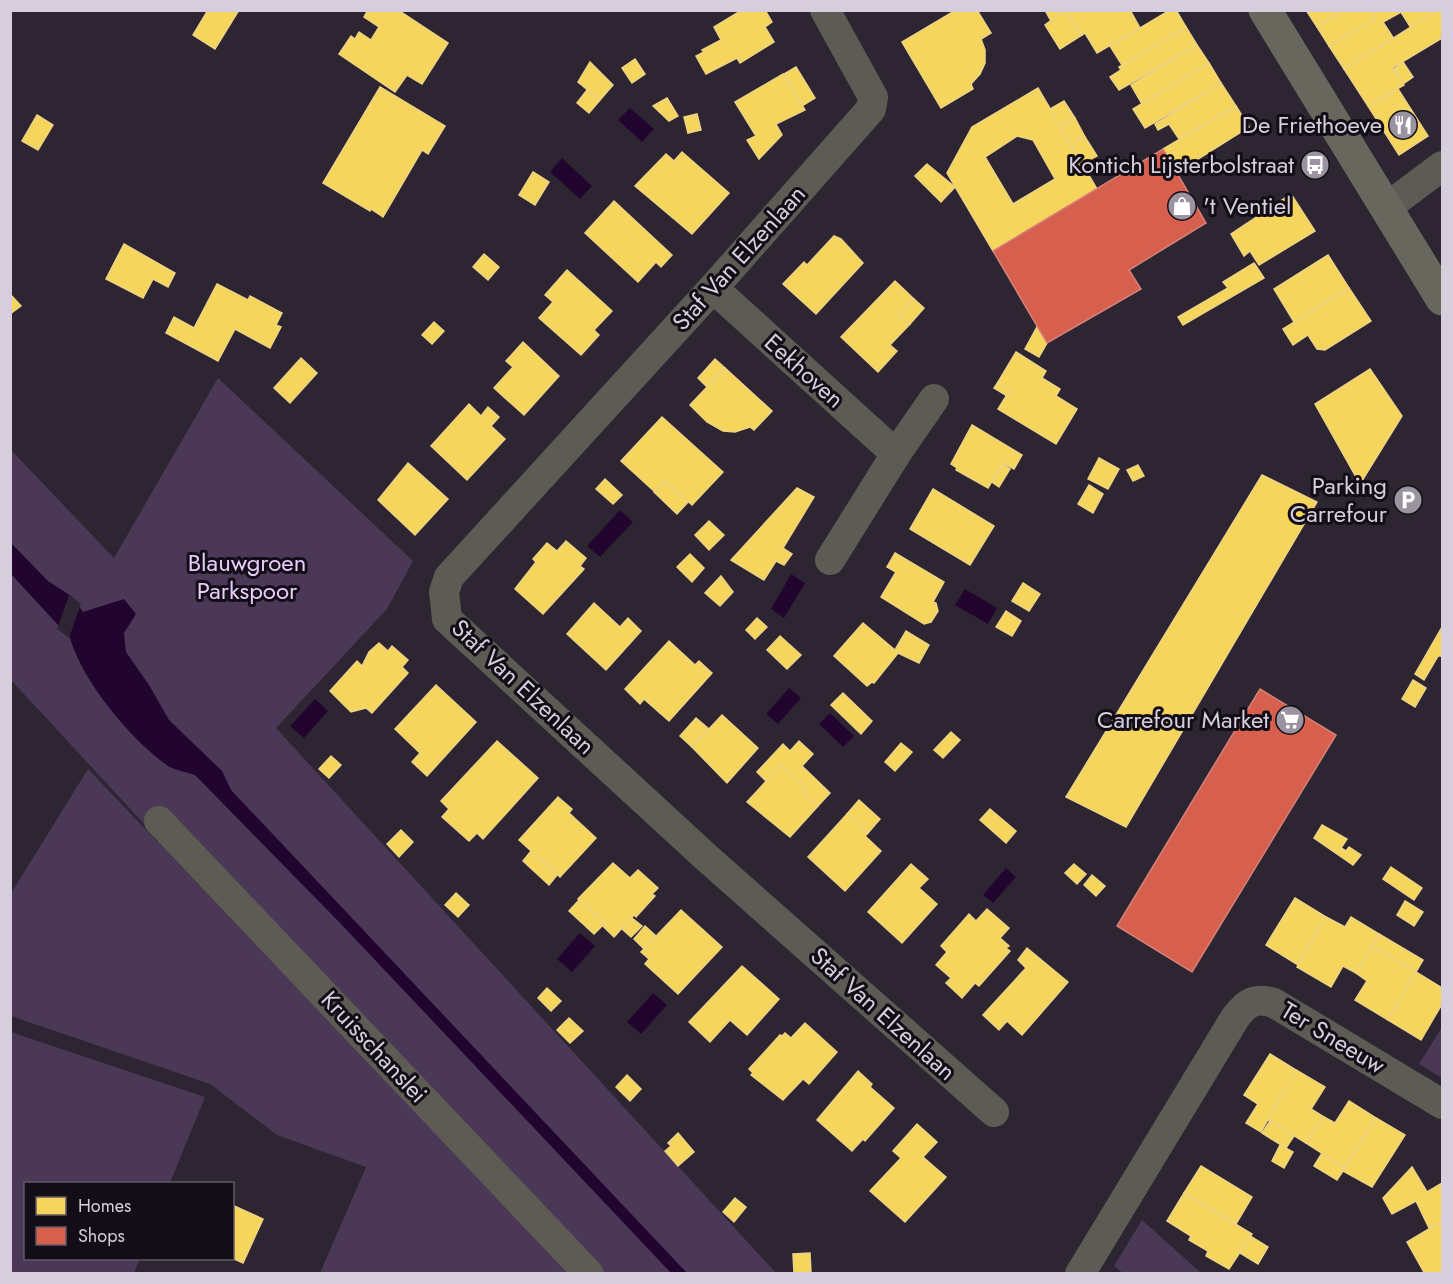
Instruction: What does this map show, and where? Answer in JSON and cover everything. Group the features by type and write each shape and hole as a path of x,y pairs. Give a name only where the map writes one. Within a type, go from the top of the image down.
{"street":[{"name":"Staf Van Elzenlaan","path":"825,10 873,97 871,109 713,288 449,577 444,592 447,619 707,858 994,1112"},
{"path":"1265,10 1443,299"},
{"path":"1386,208 1443,166"},
{"name":"Eekhoven","path":"713,288 896,454"},
{"path":"830,560 896,454 934,399"},
{"name":"Kruisschanslei","path":"159,821 589,1274"},
{"name":"Ter Sneeuw","path":"1080,1274 1235,1018 1250,1002 1258,999 1274,1003 1443,1104"}],"green space":[{"name":"Blauwgroen Parkspoor","path":"218,378 413,561 387,609 276,728 776,1273 589,1273 146,826 11,680 11,450 114,558"},
{"path":"88,769 570,1273 320,1273 366,1167 277,1135 210,1084 11,1016 10,895"},
{"path":"1442,1027 1442,1078 1419,1064"},
{"path":"11,1032 205,1097 170,1182 24,1182 24,1260 140,1260 134,1273 11,1273"},
{"path":"1142,1220 1201,1273 1123,1273 1114,1266"}],"shaded area":[{"path":"630,108 654,129 642,142 618,120"},
{"path":"562,158 592,186 580,199 550,172"},
{"path":"620,510 633,522 600,557 587,546"},
{"path":"10,542 48,581 71,596 83,612 124,599 136,614 124,633 126,652 149,685 169,720 222,771 231,790 687,1273 671,1273 341,924 195,775 168,766 124,726 85,673 70,638 11,574"},
{"path":"791,574 805,583 784,618 771,609"},
{"path":"965,589 997,608 988,624 955,605"},
{"path":"789,688 801,698 778,724 766,714"},
{"path":"315,699 328,711 304,738 290,726"},
{"path":"830,713 854,736 843,747 819,724"},
{"path":"1006,868 1016,877 993,903 983,895"},
{"path":"580,933 595,946 572,972 557,959"},
{"path":"653,993 667,1005 641,1034 627,1022"}],"pier":[{"path":"69,595 81,604 69,638 57,629"}],"building: Homes":[{"path":"208,10 239,10 215,49 193,35"},
{"path":"368,10 398,10 448,43 422,84 407,75 395,92 339,54 351,36 355,39 359,32 371,40 379,27 364,17"},
{"path":"742,10 765,10 772,22 765,27 774,42 740,63 737,58 706,74 696,56 704,52 702,50 721,40 714,27"},
{"path":"956,10 977,10 991,33 981,39 985,50 985,63 980,74 971,84 973,89 941,108 902,42"},
{"path":"1045,10 1061,10 1062,12 1051,21"},
{"path":"1065,10 1082,35 1060,49 1045,25"},
{"path":"1065,10 1130,10 1140,28 1097,53 1085,33 1082,35"},
{"path":"1170,10 1176,10 1186,27 1122,65 1110,46"},
{"path":"1306,10 1343,10 1317,27"},
{"path":"1343,10 1371,10 1376,19 1329,46 1317,27"},
{"path":"1371,10 1438,10 1411,28 1401,12 1383,22 1394,39 1344,69 1329,46 1376,19"},
{"path":"1438,10 1442,10 1442,38 1392,68 1404,85 1368,106 1344,69"},
{"path":"1186,27 1197,45 1119,90 1110,77 1121,70 1119,67"},
{"path":"1197,45 1209,63 1142,104 1131,85"},
{"path":"635,59 645,74 632,83 622,68"},
{"path":"590,62 613,85 600,100 578,82"},
{"path":"1403,62 1413,77 1403,84 1394,69"},
{"path":"1209,63 1221,83 1145,128 1133,109"},
{"path":"796,67 815,98 802,106 784,74"},
{"path":"783,74 805,110 776,124 782,135 759,159 747,140 756,136 735,102"},
{"path":"1221,83 1236,106 1179,139 1169,124 1158,130 1155,124"},
{"path":"380,87 445,126 428,154 422,150 383,217 323,183"},
{"path":"1038,88 1097,189 993,251 947,173 972,127","holes":["1017,136 1033,140 1055,179 1013,204 985,157"]},
{"path":"1398,89 1428,136 1399,155 1368,106"},
{"path":"587,90 600,100 589,113 577,103"},
{"path":"667,98 678,116 669,121 653,106"},
{"path":"1064,101 1075,118 1060,127 1050,109"},
{"path":"1236,106 1249,127 1176,173 1163,149"},
{"path":"697,114 701,130 688,133 684,117"},
{"path":"37,115 53,125 38,150 22,141"},
{"path":"1075,118 1085,137 1072,146 1060,127"},
{"path":"1085,137 1097,156 1082,164 1072,146"},
{"path":"682,152 729,193 692,234 635,186 666,154 674,161"},
{"path":"927,164 955,187 941,202 915,176"},
{"path":"533,172 549,182 535,205 519,195"},
{"path":"1291,194 1315,231 1259,265 1250,251 1244,256 1231,234"},
{"path":"614,201 672,255 661,267 656,262 638,282 585,233"},
{"path":"834,236 841,239 863,263 816,314 783,284 804,262 807,265"},
{"path":"124,244 175,273 168,287 153,279 143,298 106,279"},
{"path":"484,254 499,267 488,280 473,267"},
{"path":"1328,255 1349,288 1294,322 1274,289"},
{"path":"1254,263 1264,278 1183,325 1178,317 1228,288 1223,282"},
{"path":"567,270 612,311 594,330 599,335 581,355 539,318 553,302 545,295"},
{"path":"895,281 914,299 899,315 910,324 890,345 897,351 878,372 841,337"},
{"path":"217,284 248,300 250,296 282,313 276,325 281,327 270,348 235,329 218,361 166,333 174,317 194,328"},
{"path":"1349,288 1371,321 1325,350 1317,349 1308,335 1293,345 1283,329"},
{"path":"10,294 21,306 10,314"},
{"path":"914,299 924,308 910,324 899,315"},
{"path":"434,322 444,331 432,344 422,335"},
{"path":"1037,327 1047,343 1039,357 1025,349"},
{"path":"523,342 559,376 524,415 494,388 513,367 506,361"},
{"path":"1016,352 1046,371 1042,378 1060,389 1056,396 1077,409 1056,444 998,409 1010,390 998,382"},
{"path":"301,358 317,373 290,403 274,388"},
{"path":"715,359 725,368 707,387 698,378"},
{"path":"725,368 772,411 754,430 750,427 735,432 723,431 707,422 690,405"},
{"path":"1370,369 1402,416 1360,484 1315,404"},
{"path":"998,382 1010,390 1007,396 994,388"},
{"path":"469,404 481,416 488,407 499,417 491,426 505,439 467,480 431,446"},
{"path":"662,417 723,472 692,505 665,481 655,492 621,461"},
{"path":"972,425 1022,455 1014,469 1003,463 988,488 956,470 957,468 951,464"},
{"path":"1099,458 1119,469 1108,489 1088,479"},
{"path":"408,463 448,499 415,535 378,500"},
{"path":"1003,464 1010,469 999,487 992,482"},
{"path":"1138,465 1144,476 1133,481 1127,470"},
{"path":"1262,475 1317,502 1126,827 1066,797"},
{"path":"605,479 622,495 613,504 596,489"},
{"path":"665,481 688,502 677,514 654,492"},
{"path":"1089,485 1103,494 1093,513 1078,504"},
{"path":"797,488 814,497 783,548 792,554 784,565 776,561 764,580 731,560"},
{"path":"933,489 994,526 970,565 910,529"},
{"path":"709,521 724,535 709,550 695,535"},
{"path":"566,541 586,558 580,566 584,569 543,614 515,589 536,562 533,559 547,543 557,551"},
{"path":"895,553 944,582 933,602 936,603 938,611 931,622 924,624 881,597 896,572 887,567"},
{"path":"690,554 704,568 692,582 677,567"},
{"path":"721,576 733,592 720,606 705,593"},
{"path":"1023,583 1040,594 1029,611 1012,601"},
{"path":"594,603 620,627 628,618 641,631 606,670 567,634"},
{"path":"1006,611 1021,621 1012,636 996,627"},
{"path":"757,618 767,627 755,639 746,630"},
{"path":"863,623 895,650 906,631 929,645 919,663 898,653 874,683 867,686 834,656"},
{"path":"1442,627 1442,656 1438,656 1424,680 1415,674"},
{"path":"780,636 801,655 787,669 767,650"},
{"path":"669,641 695,665 699,661 712,673 669,721 644,699 640,704 625,689"},
{"path":"379,643 388,651 392,646 408,660 402,667 408,673 372,713 366,708 351,712 330,691 357,661 362,666 369,652"},
{"path":"1413,680 1426,688 1415,707 1402,699"},
{"path":"436,685 476,722 427,776 412,762 420,753 395,729"},
{"path":"843,693 872,721 861,734 831,705"},
{"path":"722,715 758,748 727,783 692,747"},
{"path":"696,718 709,729 692,747 680,736"},
{"path":"951,732 960,740 943,758 934,750"},
{"path":"497,741 538,778 483,839 477,833 469,841 442,817 449,809 441,801"},
{"path":"799,741 813,754 802,766 830,793 818,806 803,792 806,788 781,765 766,781 757,772 783,744 790,751"},
{"path":"901,743 912,752 895,771 885,762"},
{"path":"331,756 341,765 329,778 319,769"},
{"path":"781,765 806,788 803,792 818,806 790,837 747,802"},
{"path":"558,797 572,809 569,813 596,838 560,877 519,840"},
{"path":"859,800 880,819 868,833 847,814"},
{"path":"990,809 1016,831 1006,843 980,820"},
{"path":"847,814 868,833 865,836 881,851 845,891 808,857"},
{"path":"1322,825 1347,839 1341,848 1346,851 1349,847 1361,855 1353,865 1314,838"},
{"path":"401,830 413,842 399,857 387,844"},
{"path":"531,851 557,875 549,885 523,861"},
{"path":"613,863 630,878 638,870 658,888 652,894 655,896 614,937 602,925 605,923 578,899"},
{"path":"911,864 928,879 919,888 937,904 902,943 868,912"},
{"path":"1074,864 1086,874 1077,884 1065,873"},
{"path":"1391,867 1422,888 1414,900 1383,879"},
{"path":"1092,875 1105,886 1096,896 1084,885"},
{"path":"456,893 469,905 458,917 445,905"},
{"path":"1295,898 1326,917 1298,965 1266,945"},
{"path":"579,900 605,923 594,934 569,911"},
{"path":"1405,901 1423,912 1414,926 1397,915"},
{"path":"987,909 1009,928 1000,938 1009,946 1006,948 1010,951 979,986 975,983 962,998 946,983 951,978 936,965 947,952 941,946 969,914 976,921"},
{"path":"681,910 722,947 678,994 645,964 649,959 641,952"},
{"path":"1326,917 1345,927 1351,917 1379,934 1356,973 1343,966 1331,987 1297,967"},
{"path":"632,918 642,926 631,937 621,928"},
{"path":"645,926 656,936 644,949 634,939"},
{"path":"1379,934 1423,960 1416,972 1372,946"},
{"path":"1372,946 1416,972 1388,1020 1355,1000 1367,981 1356,973"},
{"path":"1027,948 1068,982 1022,1035 1007,1021 999,1030 983,1015 1026,968 1018,960"},
{"path":"742,966 779,999 747,1035 730,1020 710,1042 689,1022"},
{"path":"1416,972 1442,988 1442,1004 1421,1040 1388,1020"},
{"path":"547,988 561,1001 551,1011 538,998"},
{"path":"569,1018 583,1031 570,1043 557,1030"},
{"path":"805,1023 837,1052 809,1084 803,1079 783,1100 751,1075 753,1073 749,1069 780,1035 785,1033 791,1038"},
{"path":"1270,1054 1296,1070 1261,1132 1246,1123 1258,1104 1244,1095"},
{"path":"1296,1070 1325,1087 1311,1109 1324,1117 1306,1143 1268,1120"},
{"path":"858,1071 872,1084 870,1087 894,1108 865,1141 863,1139 852,1151 817,1120"},
{"path":"627,1075 641,1089 630,1101 616,1087"},
{"path":"1349,1101 1376,1118 1345,1168 1306,1143 1324,1117 1335,1123"},
{"path":"1376,1118 1405,1135 1372,1187 1343,1171"},
{"path":"1270,1121 1294,1136 1286,1148 1262,1133"},
{"path":"917,1124 937,1142 923,1157 946,1177 905,1222 870,1191 901,1158 893,1151"},
{"path":"678,1133 694,1152 678,1166 665,1151 671,1146 668,1143"},
{"path":"1280,1145 1293,1152 1284,1168 1272,1161"},
{"path":"1322,1153 1345,1168 1337,1180 1314,1166"},
{"path":"1201,1166 1252,1197 1236,1224 1184,1193"},
{"path":"1412,1167 1427,1192 1442,1183 1442,1221 1429,1228 1416,1201 1392,1214 1383,1198"},
{"path":"1184,1193 1252,1234 1229,1269 1206,1256 1208,1251 1189,1240 1191,1236 1167,1221"},
{"path":"735,1198 746,1207 734,1222 723,1212"},
{"path":"234,1206 263,1219 243,1263 234,1259"},
{"path":"1442,1221 1442,1274 1425,1274 1407,1242"},
{"path":"1250,1236 1268,1247 1258,1264 1240,1253"},
{"path":"810,1253 811,1273 794,1273 793,1254"}],"building: Shops":[{"path":"1163,149 1206,223 1129,270 1141,289 1047,343 993,251"},
{"path":"1260,689 1336,735 1192,972 1117,926"}],"place":[{"name":"De Friethoeve","path":"1403,125"},
{"name":"Kontich Lijsterbolstraat","path":"1315,165"},
{"name":"'t Ventiel","path":"1182,206"},
{"name":"Parking Carrefour","path":"1408,500"},
{"name":"Carrefour Market","path":"1290,720"}]}
